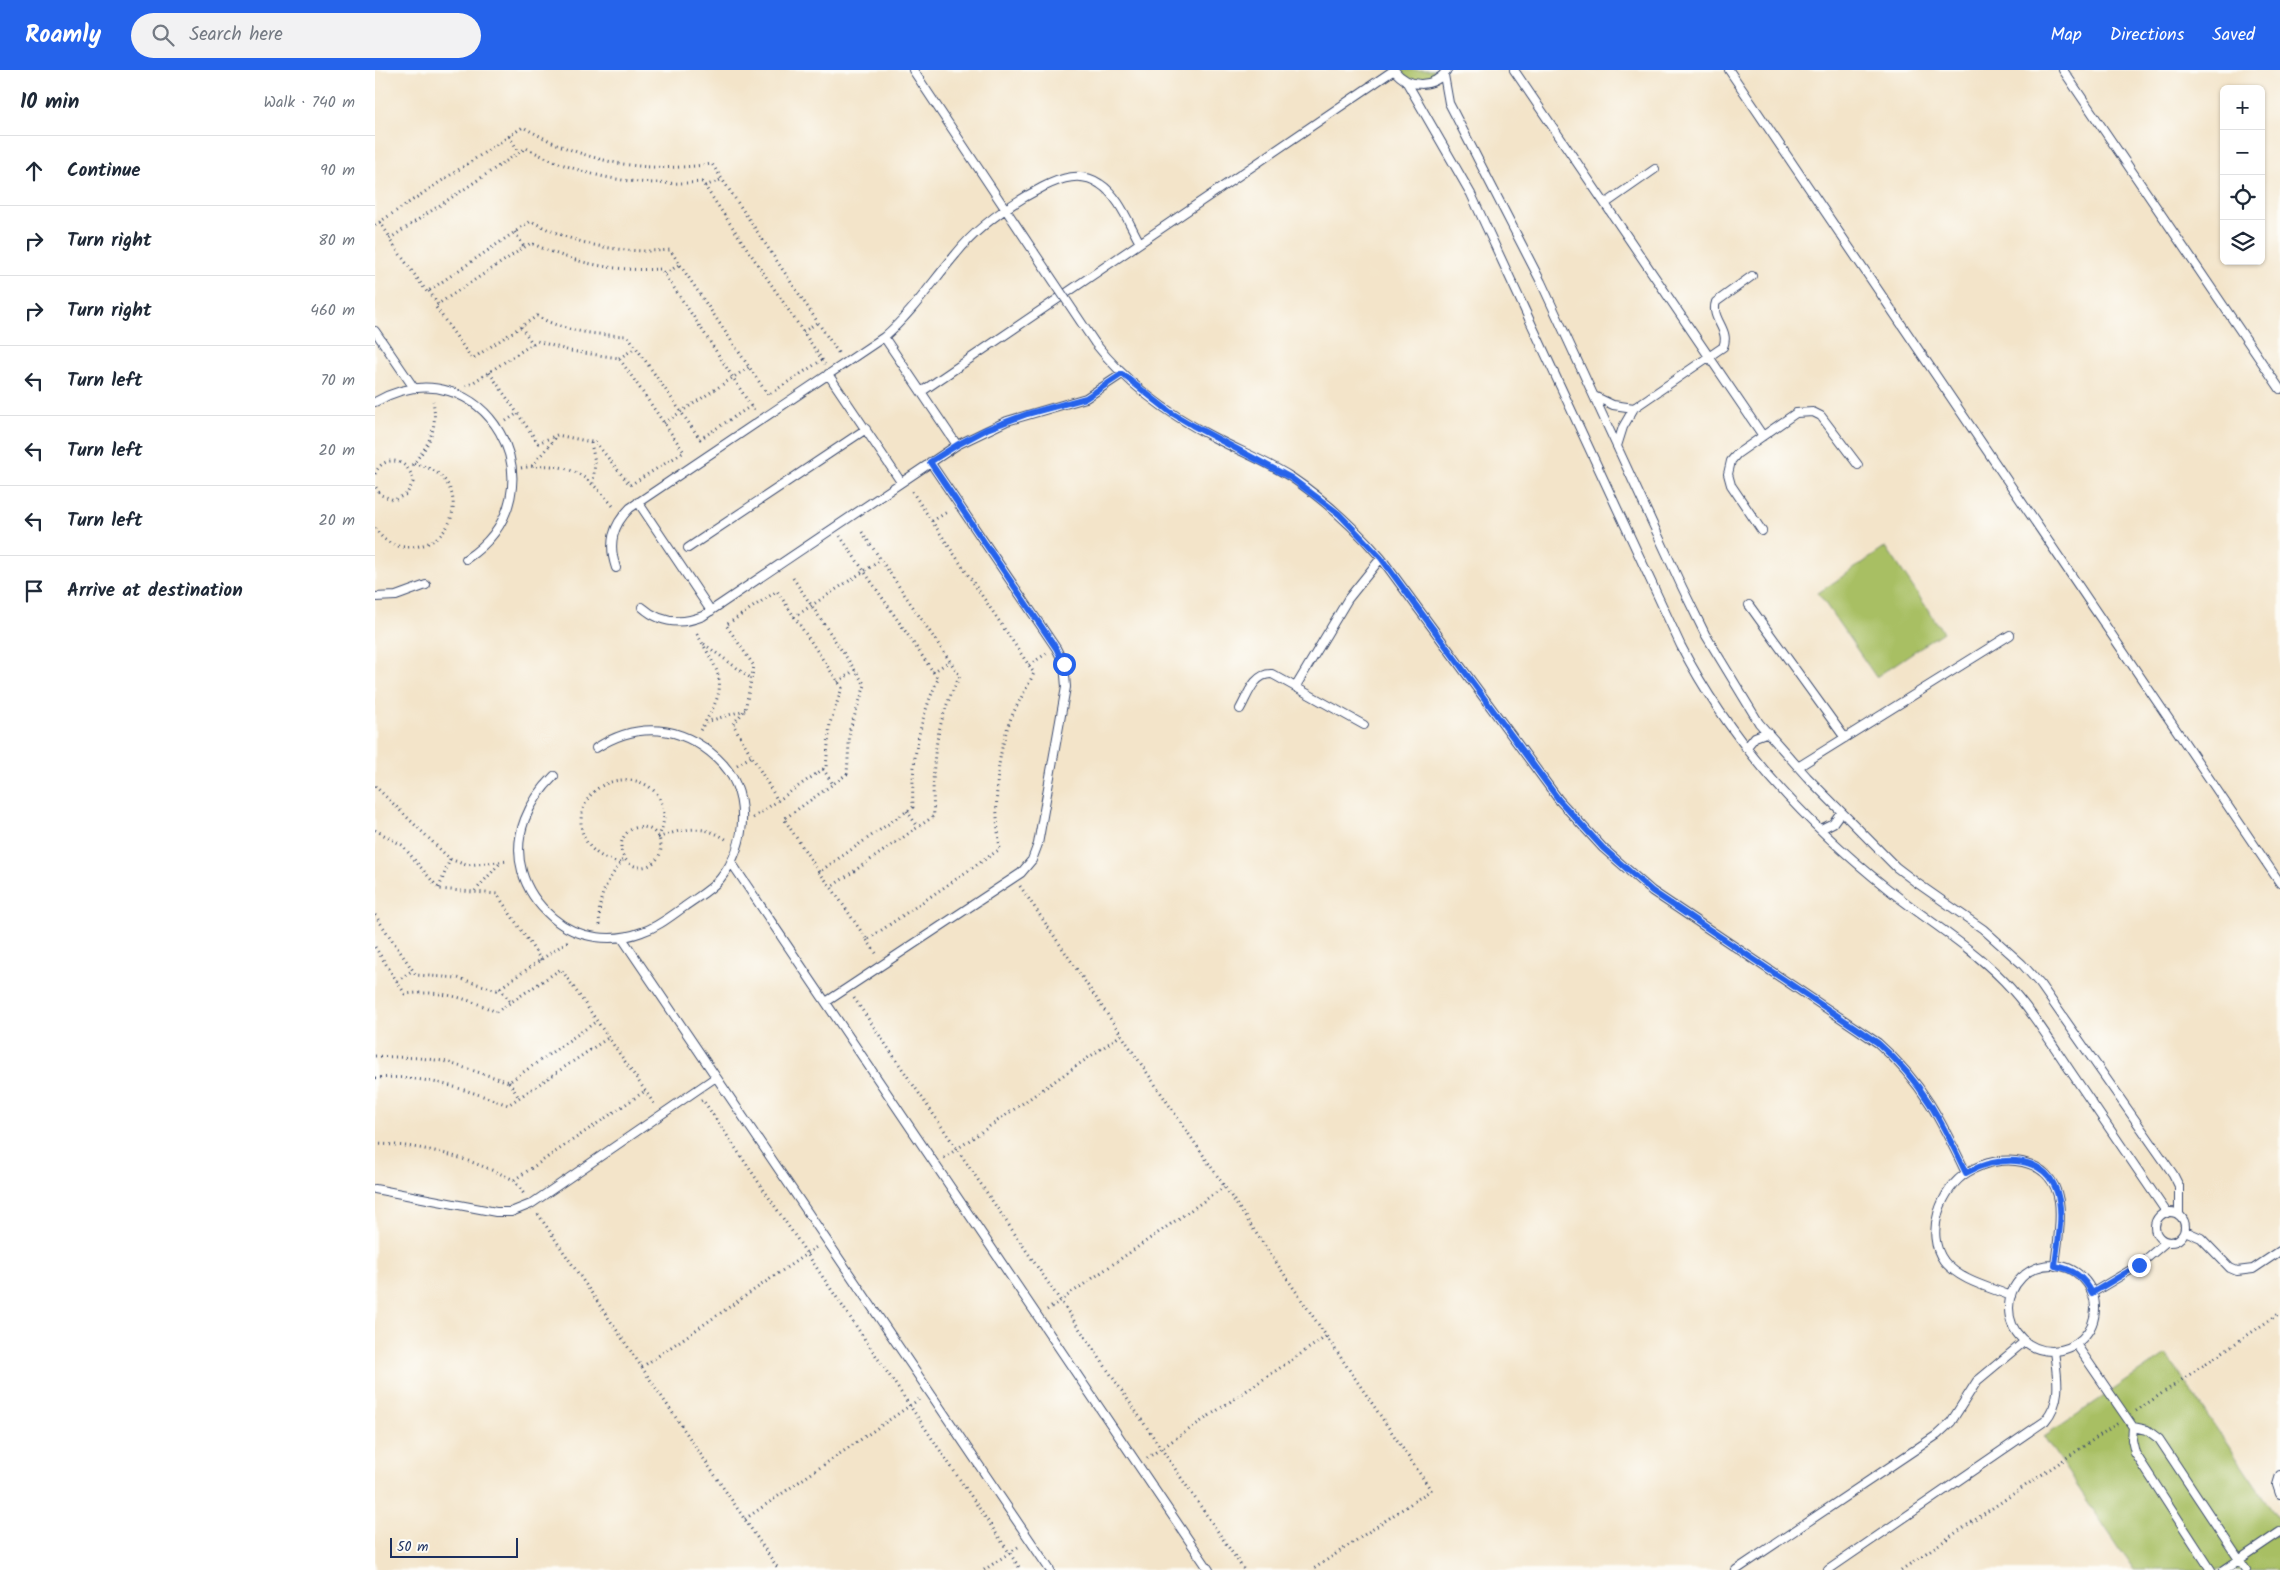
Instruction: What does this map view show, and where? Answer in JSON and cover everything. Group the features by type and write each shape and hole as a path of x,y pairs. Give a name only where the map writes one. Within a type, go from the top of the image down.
{"lane":[{"path":"913,70 1095,343 1122,374 1148,396 1192,425 1291,478 1339,514 1381,558 1559,800 1603,848 1652,891 1878,1043 1907,1071 1931,1103 1966,1173"},
{"path":"921,392 1394,70 1406,81 1471,194 1681,646 1700,682 1722,716 1746,748 1821,829 1887,888 1977,956 2015,993 2026,1006 2167,1212 2179,1215 2183,1220 2185,1231 2178,1240 2166,1242 2139,1265 2092,1293"},
{"path":"1514,70 1763,436"},
{"path":"1729,70 2280,882"},
{"path":"2063,70 2280,389"},
{"path":"1406,81 1414,84 1430,83 1445,72 1449,102 1511,222 1595,396 1705,634 1731,679 1768,732 1841,812 1896,866 1917,883 1983,928 2040,984 2173,1174 2179,1186 2179,1215"},
{"path":"1605,204 1655,169"},
{"path":"616,568 611,546 613,535 622,516 638,502 884,337 906,317 970,239 1005,209 1059,179 1079,177 1089,179 1103,186 1114,197 1140,243"},
{"path":"1617,446 1623,427 1634,408 1720,351 1726,339 1715,313 1716,302 1752,276"},
{"path":"375,331 414,388"},
{"path":"884,337 957,445"},
{"path":"828,374 903,481"},
{"path":"642,607 651,615 672,622 693,620 711,611 957,445 1007,421 1086,398 1122,374"},
{"path":"375,402 401,390 429,388 455,393 471,401 493,421 508,447 513,469 512,491 504,518 488,542 466,559"},
{"path":"1595,396 1613,405 1634,408"},
{"path":"1762,531 1731,485 1728,474 1731,461 1737,454 1796,413 1813,412 1828,422 1858,465"},
{"path":"688,548 866,429"},
{"path":"826,1002 1021,873 1033,860 1038,844 1065,687 1064,664 1056,648 930,462"},
{"path":"638,502 711,611"},
{"path":"1296,686 1348,599 1381,558"},
{"path":"375,597 396,596 426,585"},
{"path":"1749,606 1845,738"},
{"path":"1798,767 2010,635"},
{"path":"1241,709 1257,680 1264,674 1277,676 1364,724"},
{"path":"554,776 534,799 527,813 519,844 520,860 526,883 539,904 556,921 579,933 604,938 622,938 643,932 663,922 719,880 731,862 738,847 742,825 741,802 729,771 707,750 694,741 666,731 651,729 622,734 596,748"},
{"path":"1746,748 1755,737 1768,732"},
{"path":"1821,829 1833,823 1841,812"},
{"path":"731,862 1209,1570"},
{"path":"622,938 1050,1570"},
{"path":"375,1189 496,1212 518,1210 531,1204 716,1077"},
{"path":"2011,1296 1958,1274 1944,1261 1936,1243 1935,1224 1941,1206 1955,1183 1966,1173 1976,1167 2001,1160 2027,1162 2042,1171 2053,1184 2059,1200 2060,1217 2055,1266"},
{"path":"2166,1242 2161,1240 2155,1230 2158,1218 2167,1212"},
{"path":"2185,1231 2201,1238 2230,1268 2237,1271 2253,1269 2280,1250"},
{"path":"2055,1266 2073,1271 2081,1277 2092,1293 2095,1302 2093,1322 2086,1334 2075,1344 2054,1351 2039,1349 2025,1341 2013,1325 2010,1316 2011,1296 2015,1287 2028,1273 2036,1269 2055,1266"},
{"path":"1736,1570 1937,1435 1951,1422 1977,1381 2025,1341"},
{"path":"2075,1344 2133,1427 2132,1440 2135,1453 2211,1570"},
{"path":"1827,1570 2045,1420 2052,1413 2058,1394 2054,1351"},
{"path":"2133,1427 2147,1430 2159,1439 2246,1570"},
{"path":"2280,1476 2277,1485 2280,1494"},
{"path":"2224,1570 2280,1532"}],"path":[{"path":"375,225 523,127 569,150 619,164 666,168 712,164 845,363"},
{"path":"509,136 519,152"},
{"path":"380,222 390,237 389,239 427,292 531,221 551,232 593,246 632,251 670,250 768,395 822,360 702,182 657,184 613,180 568,167 525,148 390,237"},
{"path":"705,186 723,179"},
{"path":"515,232 524,247"},
{"path":"531,243 549,252 586,264 624,269 661,269 751,406 700,440 628,336 586,333 556,325 537,316 472,359 435,306 524,247 531,243"},
{"path":"665,274 681,264"},
{"path":"429,290 438,304"},
{"path":"803,332 818,322"},
{"path":"521,326 533,344"},
{"path":"455,393 537,341 570,350 619,358 636,348"},
{"path":"489,372 538,442 557,436 596,443 630,484 684,452 619,358"},
{"path":"664,423 749,367"},
{"path":"409,468 426,450 433,431 435,410 429,388"},
{"path":"532,466 557,436"},
{"path":"591,442 595,462 593,483"},
{"path":"375,474 380,466 392,460 405,464 409,468 413,482 407,494 395,500 387,499 375,490"},
{"path":"375,528 380,536 393,545 412,548 431,543 445,530 453,512 452,491 441,475 423,466 413,464"},
{"path":"513,469 532,466 568,469 593,483 613,506"},
{"path":"867,940 1001,849 996,809 999,765 1011,718 1034,673 903,481"},
{"path":"932,521 959,504"},
{"path":"819,872 913,807 913,765 917,738 928,701 938,679 834,527"},
{"path":"831,888 934,816 932,791 935,746 944,709 961,676 862,532"},
{"path":"794,617 881,560"},
{"path":"793,578 865,685 850,729 847,774 784,819 884,964"},
{"path":"742,825 778,801 826,767 830,724 843,688 777,591 726,626 754,666 745,710 733,724 778,801"},
{"path":"694,741 717,700 720,682 717,668 697,634"},
{"path":"701,642 752,679"},
{"path":"1029,665 1056,648"},
{"path":"933,672 950,660"},
{"path":"838,682 855,670"},
{"path":"706,722 745,710"},
{"path":"823,769 833,784"},
{"path":"621,863 601,857 593,851 582,834 582,814 585,804 597,789 605,784 625,780 643,783 660,800 664,823 658,838 660,851 658,857 648,865 635,866 624,858 621,845 627,832 633,829 648,829 658,838"},
{"path":"375,786 450,859 467,865 520,860"},
{"path":"907,811 918,827"},
{"path":"658,838 679,829 703,829 724,837 738,847"},
{"path":"375,830 402,845 439,889 497,894 541,960"},
{"path":"604,938 599,917 600,897 609,878 624,858"},
{"path":"439,889 450,859"},
{"path":"475,892 502,862"},
{"path":"1011,891 1019,885 1431,1490 1312,1570"},
{"path":"375,915 416,975 457,978 497,990 579,933"},
{"path":"375,947 405,994 428,992 451,995 467,999 496,1012 561,969 661,1114"},
{"path":"397,982 413,970"},
{"path":"500,988 511,1003"},
{"path":"862,992 853,997 1244,1570"},
{"path":"509,1082 597,1021"},
{"path":"935,1164 1121,1035"},
{"path":"375,1078 401,1078 437,1082 474,1092 508,1105 608,1038"},
{"path":"375,1056 443,1061 509,1082 519,1098"},
{"path":"514,1180 645,1090"},
{"path":"695,1105 703,1100 1021,1570"},
{"path":"375,1144 419,1147 467,1159 514,1180 531,1204"},
{"path":"1038,1316 1225,1187"},
{"path":"537,1212 779,1570"},
{"path":"642,1367 827,1240"},
{"path":"1901,1570 2280,1313"},
{"path":"1138,1465 1327,1336"},
{"path":"745,1519 929,1392"},
{"path":"984,1570 1029,1539"}],"green space":[{"path":"1396,70 1439,70 1434,76 1418,81"},
{"path":"1886,547 1943,632 1876,677 1818,593"},
{"path":"2166,1354 2280,1522 2280,1570 2134,1570 2044,1437"}],"route":[{"path":"1064,664 1060,654 930,462 987,429 1027,414 1086,398 1122,374 1170,412 1214,438 1265,462 1316,495 1339,514 1381,558 1559,800 1603,848 1652,891 1878,1043 1893,1056 1931,1103 1966,1173 1976,1167 2001,1160 2027,1162 2042,1171 2053,1184 2059,1200 2060,1217 2055,1266 2073,1271 2088,1284 2092,1293 2139,1265"}]}
